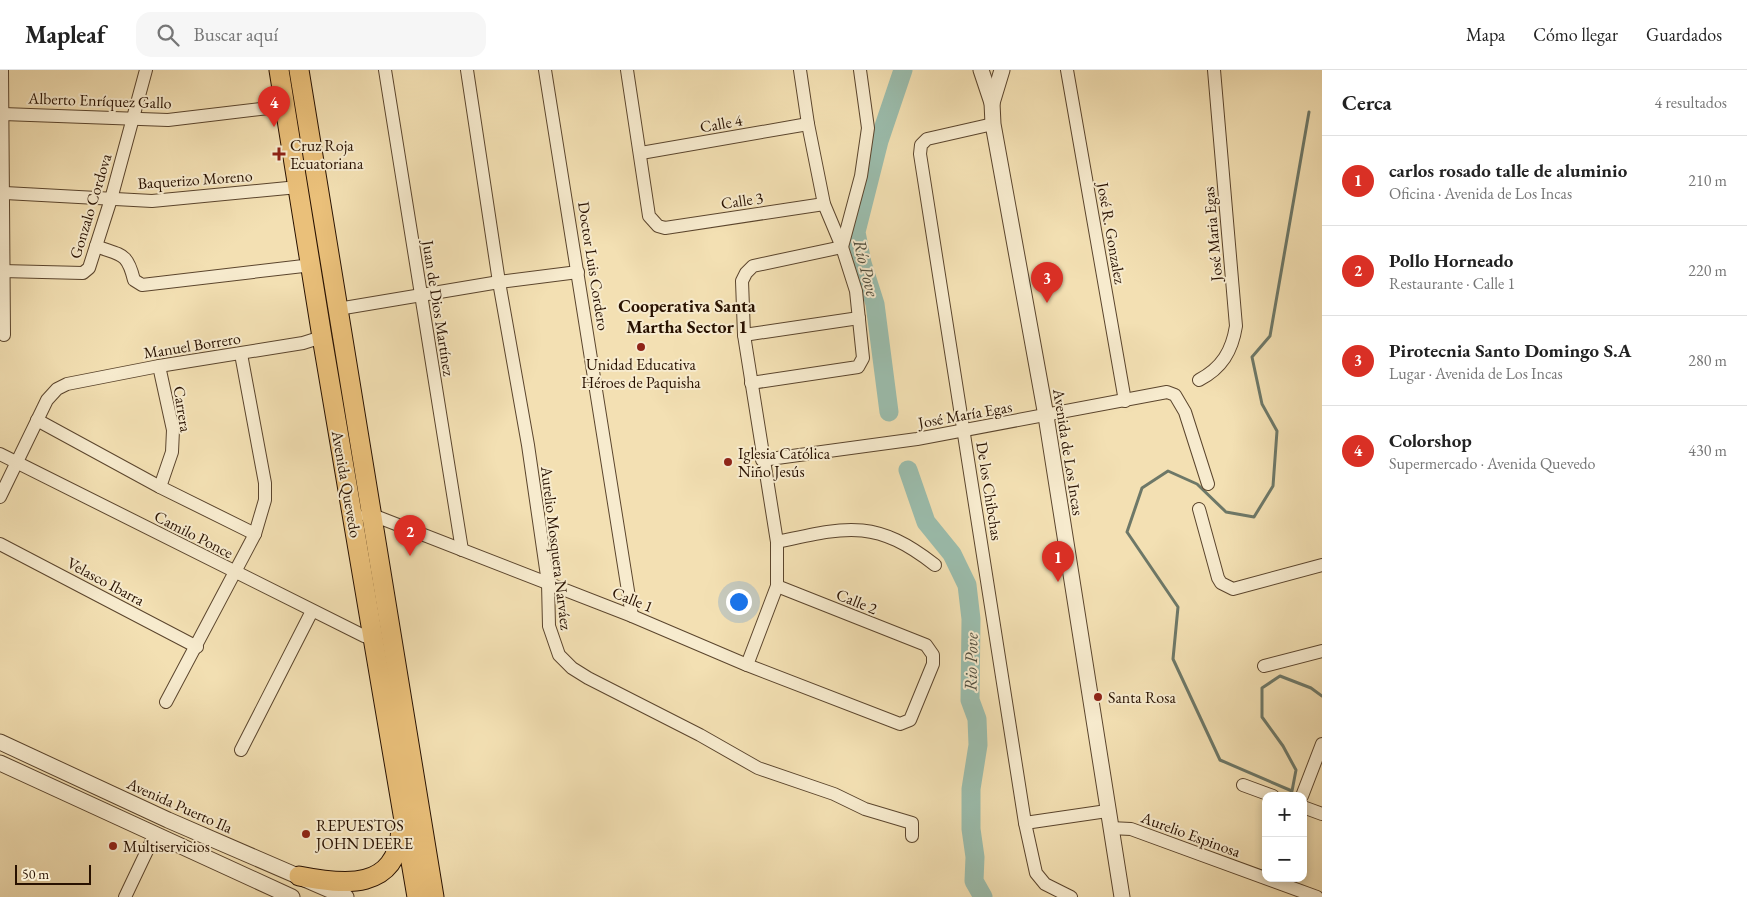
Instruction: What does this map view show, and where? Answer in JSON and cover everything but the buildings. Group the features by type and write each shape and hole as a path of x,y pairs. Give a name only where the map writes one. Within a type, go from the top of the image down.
{"main road":[{"name":"Avenida Quevedo","path":"280,70 322,337 361,516 434,897"},
{"name":"Avenida Quevedo","path":"299,70 338,309 374,639 417,897"},
{"path":"299,876 332,882 354,882 374,877 384,871 397,853 402,816"}],"street":[{"path":"2,70 5,193 2,272 4,335"},
{"name":"Gonzalo Cordova","path":"2,272 83,273 89,268 111,199 146,70"},
{"name":"Juan de Dios Martínez","path":"385,70 462,550"},
{"name":"Aurelio Mosquera Narváez","path":"467,70 499,282 528,445 548,583 549,626 552,640 559,654 572,668 758,768 834,794 865,810 912,822 912,836"},
{"name":"Doctor Luis Cordero","path":"545,70 632,616"},
{"path":"627,70 640,153"},
{"path":"751,383 858,367 863,358 856,291 842,247 824,204 808,124 800,70"},
{"path":"842,247 861,176 868,128 860,70"},
{"name":"Avenida de Los Incas","path":"981,70 992,103 993,124 1046,416 1122,897"},
{"name":"Avenida de Los Incas","path":"992,103 1002,70"},
{"name":"José R. Gonzalez","path":"1066,70 1125,401"},
{"name":"José Maria Egas","path":"1199,380 1221,365 1234,340 1236,326 1214,70"},
{"name":"Alberto Enríquez Gallo","path":"3,114 168,120 286,106"},
{"name":"Calle 4","path":"640,153 808,124"},
{"name":"De los Chibchas","path":"993,124 927,138 921,145 920,154 1025,823 1036,873 1046,884 1071,897"},
{"name":"Calle 3","path":"640,153 649,216 658,226 665,228 824,204"},
{"name":"Baquerizo Moreno","path":"5,193 152,201 298,187"},
{"path":"96,246 120,255 129,261 134,280 142,285 312,265"},
{"path":"747,665 777,586 776,542 744,335 742,281 746,273 753,266 842,247"},
{"path":"338,309 499,282 578,272"},
{"path":"744,335 859,318"},
{"name":"Manuel Borrero","path":"37,420 47,400 57,390 67,384 159,366 303,343 322,337"},
{"path":"166,702 197,647 255,534 266,500 265,483 241,354"},
{"name":"Carrera","path":"159,366 173,430 172,452 160,487"},
{"name":"José María Egas","path":"762,460 916,439 1046,416 1164,392 1172,393 1180,401 1208,484"},
{"path":"0,497 15,462 37,420 160,487 255,534"},
{"name":"Camilo Ponce","path":"0,454 312,611 374,639"},
{"path":"1199,510 1218,578 1221,583 1233,589 1322,565"},
{"name":"Calle 1","path":"361,516 462,550 548,583 747,665 900,724"},
{"path":"776,542 833,530 868,531 892,537 911,546 934,565"},
{"name":"Velasco Ibarra","path":"0,544 197,647"},
{"name":"Calle 2","path":"777,586 926,645 933,655 933,664 913,716 910,720 900,724"},
{"path":"241,750 312,611"},
{"path":"1264,666 1322,651"},
{"name":"Avenida Puerto Ila","path":"0,742 168,820 346,897"},
{"path":"1304,792 1322,744"},
{"path":"0,763 292,897"},
{"path":"1243,785 1262,792"},
{"path":"1307,808 1322,814"},
{"path":"1025,823 1107,811"},
{"name":"Aurelio Espinosa","path":"1110,828 1131,829 1262,876"},
{"path":"125,897 155,834"},
{"name":"Aurelio Espinosa","path":"1278,882 1317,897"}],"waterway":[{"name":"Río Pove","path":"889,412 875,304 862,263 856,232 879,141 903,70"},
{"path":"1309,112 1270,336 1252,357 1262,404 1277,431 1273,486 1254,517 1226,512 1197,484 1168,471 1142,488 1127,532 1178,607 1173,659 1220,760 1292,791 1296,770 1283,746 1262,717 1262,688 1280,676 1311,688 1322,696"},
{"name":"Rio Pove","path":"908,470 926,522 952,554 967,585 971,619 970,700 977,719 978,745 971,789 971,829 975,857 974,881 983,897"}],"place":[{"name":"Colorshop","path":"274,127"},
{"name":"Cruz Roja Ecuatoriana","path":"279,154"},
{"name":"Pirotecnia Santo Domingo S.A","path":"1047,303"},
{"name":"Unidad Educativa Héroes de Paquisha","path":"641,347"},
{"name":"Iglesia Católica Niño Jesús","path":"728,462"},
{"name":"Pollo Horneado","path":"410,556"},
{"name":"carlos rosado talle de aluminio","path":"1058,582"},
{"name":"Santa Rosa","path":"1098,697"},
{"name":"REPUESTOS JOHN DEERE","path":"306,834"},
{"name":"Multiservicios","path":"113,846"}],"district":[{"name":"Cooperativa Santa Martha Sector 1","path":"687,316"}]}
